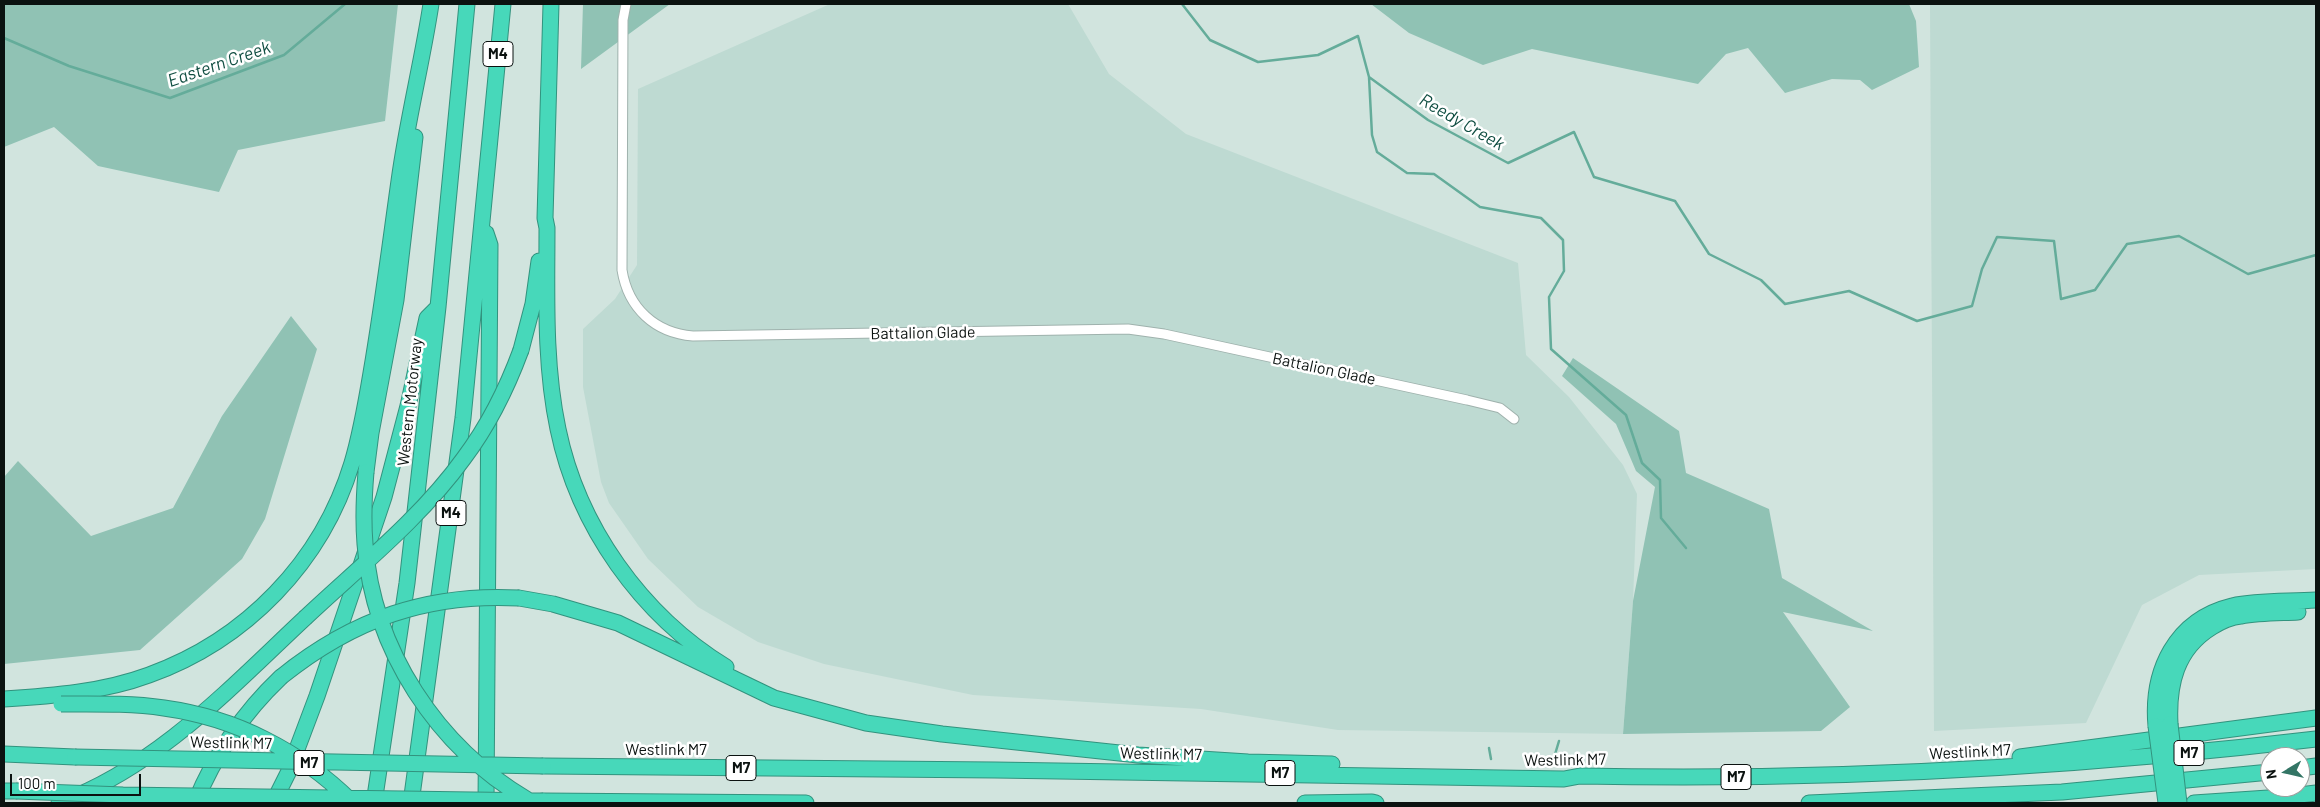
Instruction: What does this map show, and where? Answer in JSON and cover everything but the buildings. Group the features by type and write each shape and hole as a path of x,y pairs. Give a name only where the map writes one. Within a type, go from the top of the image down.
{"highway":[{"path":"4,699 48,696 119,684 148,676 193,656 230,633 272,598 293,574 315,543 337,501 357,444 386,284 404,150 431,4"},
{"name":"Western Motorway","path":"374,803 407,583 438,307 467,4"},
{"name":"M4","path":"411,803 463,418 483,222 502,4"},
{"path":"552,4 545,218 547,228 549,356 554,407 562,448 587,514 618,566 642,596 668,623 716,660 789,701"},
{"path":"424,48 425,58 402,252 366,472 364,527 368,566 378,610 400,665 422,702 452,740 498,780 538,802"},
{"path":"59,803 93,790 160,747 218,699 411,518 463,460 497,403 520,350 534,304 541,227 545,218"},
{"path":"483,222 490,245 486,803"},
{"path":"279,803 384,497 408,406 426,318 438,307"},
{"path":"195,803 208,772 229,736 262,696 282,677 332,642 398,611 447,600 473,598 519,598 554,604 618,623 722,675 774,698 866,723 942,734 1174,758 1564,770 1580,776"},
{"path":"2179,803 2163,725 2155,701 2159,674 2170,651 2192,627 2208,616 2234,606 2316,600"},
{"path":"2166,803 2163,725 2175,672 2184,654 2205,631 2239,616 2316,610"},
{"path":"4,705 61,704 163,708 229,724 260,736 296,756 324,776 353,803"},
{"path":"2061,759 2216,730 2316,718"},
{"name":"M7","path":"2061,759 2206,752 2316,739"},
{"name":"Westlink M7","path":"4,754 543,766 938,769 1564,779 1580,776 1706,778 1988,769 2020,762 2061,759"},
{"path":"486,754 494,768 503,803"},
{"path":"273,803 288,773"},
{"name":"M7","path":"1809,803 1967,801 2022,794 2062,792 2260,773"},
{"name":"M7","path":"10,791 123,795 538,802 806,803"},
{"path":"2194,803 2316,793"},
{"name":"M7","path":"1305,803 1376,803"}],"street":[{"name":"Battalion Glade","path":"626,4 623,20 622,270 626,286 638,309 651,322 667,331 693,336 1128,329 1164,334 1467,400 1500,408 1514,419"}],"shaded area":[{"path":"830,4 1068,4 1109,74 1186,134 1518,263 1526,355 1569,397 1623,465 1637,494 1633,601 1623,734 1338,730 1201,709 973,695 824,664 758,642 698,607 648,559 609,503 601,482 583,387 583,329 615,299 637,265 638,89"},
{"path":"1930,4 2316,4 2316,569 2199,575 2142,605 2086,723 1934,731"}],"green space":[{"path":"4,4 398,4 385,121 238,150 219,192 98,166 54,127 4,147"},
{"path":"583,4 670,4 581,69"},
{"path":"1371,4 1909,4 1916,21 1919,67 1872,90 1860,80 1832,79 1785,93 1748,48 1726,54 1698,84 1532,49 1483,65 1409,33"},
{"path":"291,316 317,349 265,519 242,559 140,650 4,664 4,477 18,461 91,536 173,508 222,416"},
{"path":"1573,358 1679,431 1686,473 1769,509 1782,578 1873,631 1783,612 1850,707 1821,731 1623,734 1633,601 1655,487 1636,471 1616,424 1562,376"}],"waterway":[{"name":"Eastern Creek","path":"4,38 69,66 170,98 284,55 345,4"},
{"name":"Reedy Creek","path":"1182,4 1210,40 1258,62 1318,55 1358,36 1369,77 1428,120 1508,163 1574,132 1594,177 1675,201 1709,254 1761,280 1785,304 1849,291 1917,321 1972,306 1982,269 1997,237 2054,241 2061,299 2095,290 2127,244 2179,236 2248,274 2316,255"},
{"path":"1369,77 1372,135 1377,152 1407,173 1434,174 1480,207 1541,218 1563,240 1564,271 1549,297 1551,349 1626,415 1642,463 1660,480 1661,518 1686,548"},
{"path":"1553,761 1559,741"},
{"path":"1489,748 1491,759"}]}
